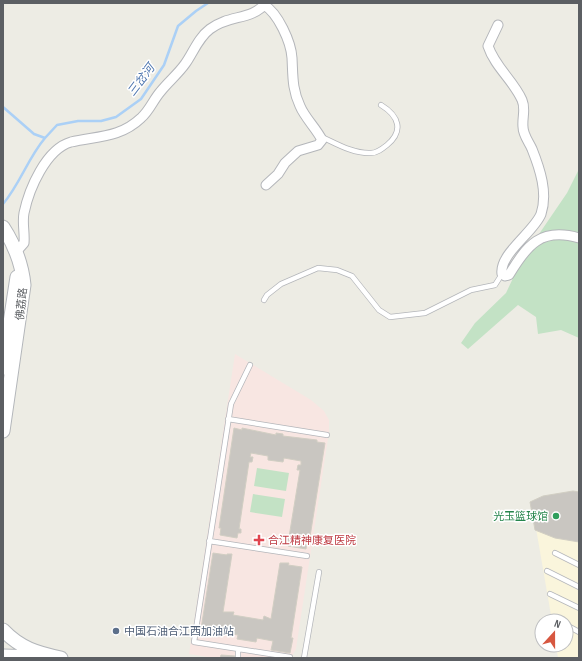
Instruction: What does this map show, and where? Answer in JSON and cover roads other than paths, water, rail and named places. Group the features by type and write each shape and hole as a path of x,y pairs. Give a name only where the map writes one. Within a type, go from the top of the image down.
{"main road":[{"path":"3,226 17,256"},
{"name":"佛荔路","path":"3,368 17,256"},
{"name":"佛荔路","path":"3,431 23,299 23,276 17,256"},
{"path":"3,630 22,647 36,653 61,658"},
{"path":"3,656 48,658"}],"street":[{"path":"17,256 24,243 24,217 31,192 46,160 51,154 58,147 69,142 120,132 130,127 143,117 159,92 185,64 199,41 208,30 222,21 237,16 252,14 265,4 278,18 291,50 292,76 296,97 300,107 320,136 321,143 298,151 285,162 278,174 266,185"},
{"path":"498,25 488,46 491,57 522,99 524,110 522,127 540,169 544,189 544,203 540,215 504,262 502,274 505,276 509,275 524,251 532,242 543,237 566,234 579,238"}],"lane":[{"path":"320,136 358,153 372,154 381,150 395,138 398,131 393,115 381,105"},
{"path":"264,300 267,295 281,284 318,268 337,270 352,276 379,310 390,317 405,316 425,313 470,290 495,285 502,274"},
{"path":"250,365 231,404 194,642 290,658"},
{"path":"228,419 327,434"},
{"path":"210,541 307,556"},
{"path":"555,553 579,565"},
{"path":"547,571 579,587"},
{"path":"304,658 319,572"},
{"path":"550,594 579,608"},
{"path":"238,649 238,658"},
{"path":"252,652 252,658"}],"waterway":[{"name":"三岔河","path":"3,107 34,134 45,138 57,125 78,121 101,121 116,117 141,99 164,65 178,26 208,3"},
{"path":"3,204 45,138"}],"place":[{"name":"光玉篮球馆","path":"556,516"},
{"name":"合江精神康复医院","path":"259,540"},
{"name":"中国石油合江西加油站","path":"116,631"}]}
